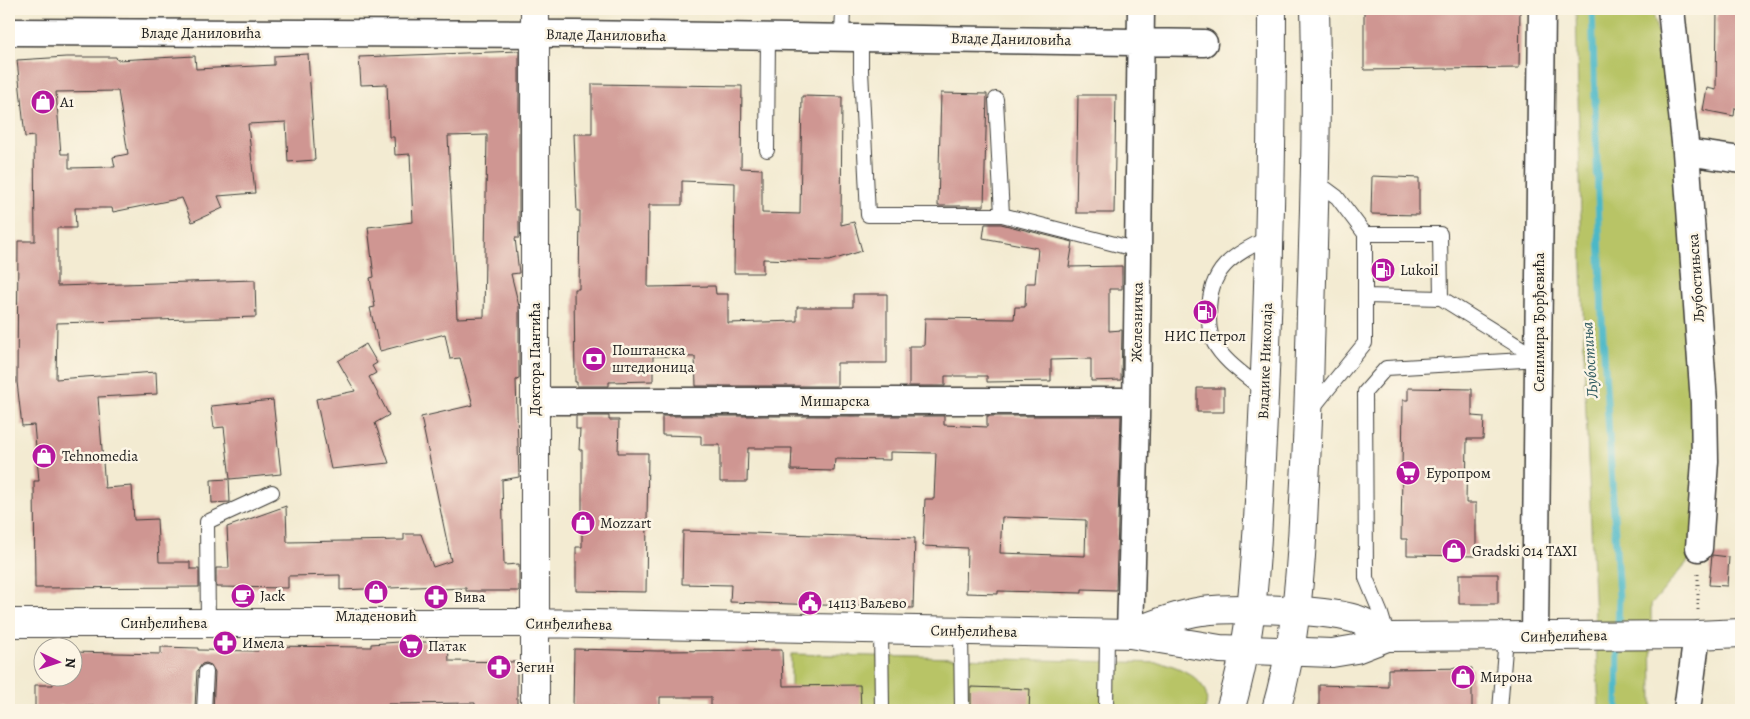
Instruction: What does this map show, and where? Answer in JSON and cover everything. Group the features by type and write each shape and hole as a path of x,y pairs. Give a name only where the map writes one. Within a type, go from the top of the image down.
{"main road":[{"name":"Владике Николаја","path":"1230,710 1239,683 1252,610 1264,391 1272,9"},
{"path":"1276,710 1290,653 1297,612 1309,413 1314,180 1315,9"},
{"name":"Доктора Пантића","path":"535,21 535,710"},
{"name":"Синђелићева","path":"1118,634 1203,611 1252,610 1297,612 1360,620 1387,637"},
{"name":"Синђелићева","path":"9,624 534,623 1118,634 1200,647 1290,653 1332,653 1356,649 1387,637 1506,637 1536,635 1697,636 1741,633"}],"street":[{"name":"Железничка","path":"1118,634 1133,576 1141,9"},
{"name":"Селимира Ђорђевића","path":"1536,635 1542,9"},
{"name":"Љубостињска","path":"1671,9 1686,152 1704,402 1705,460 1699,548"},
{"name":"Владе Даниловића","path":"9,32 535,21 768,36 1204,43"},
{"path":"1686,152 1741,160"},
{"name":"Мишарска","path":"534,401 1136,401"},
{"path":"1687,710 1697,636"}],"lane":[{"path":"843,9 861,70 868,215 1002,215 1138,250"},
{"path":"767,150 768,36"},
{"path":"996,98 1002,215"},
{"path":"1309,413 1365,343 1365,234 1337,197 1314,180"},
{"path":"1365,234 1440,234 1441,298"},
{"path":"1264,391 1214,343 1209,330 1209,308 1211,290 1218,273 1228,261 1268,237"},
{"path":"1366,296 1441,298 1539,358"},
{"path":"1387,637 1381,614 1366,578 1364,392 1386,368 1539,358"},
{"path":"208,623 208,522 272,492"},
{"path":"881,630 882,710"},
{"path":"961,631 962,710"},
{"path":"1106,710 1118,634"},
{"path":"1500,710 1506,637"},
{"path":"204,710 206,672"}],"path":[{"path":"1697,636 1699,548"}],"green space":[{"path":"1576,9 1652,9 1686,152 1699,548 1651,605 1652,710 1599,710 1585,390"},
{"path":"791,654 1164,663 1189,673 1196,679 1202,685 1207,700 1205,710 791,710"}],"building":[{"path":"1364,9 1520,9 1519,68 1364,70"},
{"path":"1717,9 1741,9 1741,109 1735,108 1734,116 1703,110 1707,88 1716,90"},
{"path":"519,51 519,238 515,238 519,273 511,274 519,306 519,379 516,380 519,477 502,480 504,565 519,564 519,591 466,591 466,588 440,589 440,586 340,590 340,575 288,576 288,588 216,587 216,568 229,568 227,527 286,506 287,542 404,540 404,534 421,534 433,567 451,561 421,417 473,405 460,358 450,359 445,334 380,351 370,308 375,307 370,278 374,277 368,227 413,222 410,154 395,155 394,137 389,137 387,84 361,85 359,57","holes":["487,135 484,317 457,318 448,136"]},
{"path":"308,54 315,160 288,162 286,122 248,124 255,193 218,196 223,208 192,222 182,198 113,212 112,208 75,208 76,228 57,228 57,286 255,280 256,317 57,323 56,379 156,372 157,394 98,397 105,488 132,486 134,520 157,519 159,562 190,562 190,569 199,569 199,587 35,588 34,481 39,481 34,425 22,426 17,382 18,241 35,241 34,136 25,137 17,60 66,57 116,57 117,60 195,56 196,69 274,65 274,56","holes":["118,91 128,154 113,157 115,167 69,168 69,154 61,154 56,92"]},
{"path":"592,84 742,86 741,168 762,169 762,213 800,214 802,96 842,97 841,225 854,222 862,251 829,261 763,259 763,273 734,273 735,183 682,181 682,205 649,205 648,287 715,286 716,294 728,294 728,323 797,321 797,307 853,307 853,294 887,294 887,363 837,363 837,386 696,386 695,357 653,356 653,381 609,382 609,386 577,386 577,382 575,382 574,289 579,289 580,211 577,211 574,134 592,134"},
{"path":"941,93 987,94 984,206 938,206"},
{"path":"1078,95 1116,95 1114,213 1076,213"},
{"path":"1372,176 1419,178 1419,215 1371,214"},
{"path":"985,224 1001,224 1073,242 1069,267 1122,266 1122,289 1109,289 1109,331 1122,330 1121,380 1091,381 1091,359 1051,360 1051,381 987,382 987,376 945,376 945,386 909,386 909,346 924,346 925,318 1014,319 1015,307 1025,307 1026,283 1035,283 1038,248 983,238"},
{"path":"366,344 377,363 372,366 376,373 369,377 389,415 375,423 389,463 331,469 316,399 355,391 338,361"},
{"path":"1197,388 1224,388 1224,412 1197,412"},
{"path":"1408,388 1472,389 1472,416 1484,417 1483,439 1467,439 1466,503 1476,503 1476,556 1407,555 1407,539 1401,539 1403,400 1408,400"},
{"path":"273,400 281,474 230,479 224,427 214,428 211,406"},
{"path":"576,416 609,416 609,420 619,420 618,453 648,453 646,592 576,591 576,547 582,547 582,450 579,450 580,429 576,429"},
{"path":"662,416 944,416 944,425 987,427 987,416 1121,416 1116,590 1082,589 1082,593 998,591 998,594 966,593 967,548 923,546 925,499 934,499 936,453 890,452 890,460 835,459 834,471 791,470 792,448 748,448 747,482 720,482 720,445 701,445 701,436 662,435","holes":["1002,517 1086,520 1085,556 1000,553"]},
{"path":"229,479 230,502 212,503 211,480"},
{"path":"683,531 915,538 913,608 730,602 731,585 682,584"},
{"path":"1712,555 1729,557 1727,586 1709,585"},
{"path":"1459,574 1498,574 1498,604 1459,604"},
{"path":"448,642 449,661 517,662 517,710 475,710 475,703 388,704 388,710 213,710 215,672 211,665 206,663 202,664 197,671 195,707 59,706 58,710 35,710 35,686 82,686 82,652 161,654 161,647 258,651 258,646 371,647 371,644"},
{"path":"574,649 658,651 782,650 783,686 860,685 861,710 711,710 711,697 660,697 660,710 573,707"},
{"path":"1472,668 1472,710 1319,710 1319,685 1388,687 1388,669"},
{"path":"971,687 1030,689 1029,710 971,710"}],"waterway":[{"name":"Љубостиња","path":"1592,9 1602,319 1619,598 1618,630"},
{"name":"Љубостиња","path":"1617,710 1618,641"}],"place":[{"name":"A1","path":"43,102"},
{"name":"Lukoil","path":"1383,270"},
{"name":"НИС Петрол","path":"1205,312"},
{"name":"Поштанска штедионица","path":"594,359"},
{"name":"Tehnomedia","path":"44,456"},
{"name":"Еуропром","path":"1408,473"},
{"name":"Mozzart","path":"583,523"},
{"name":"Gradski 014 TAXI","path":"1454,551"},
{"name":"Младеновић","path":"376,592"},
{"name":"Jack","path":"243,596"},
{"name":"Вива","path":"436,597"},
{"name":"14113 Ваљево","path":"810,603"},
{"name":"Имела","path":"225,643"},
{"name":"Патак","path":"411,646"},
{"name":"Зегин","path":"499,667"},
{"name":"Мирона","path":"1463,677"}]}
